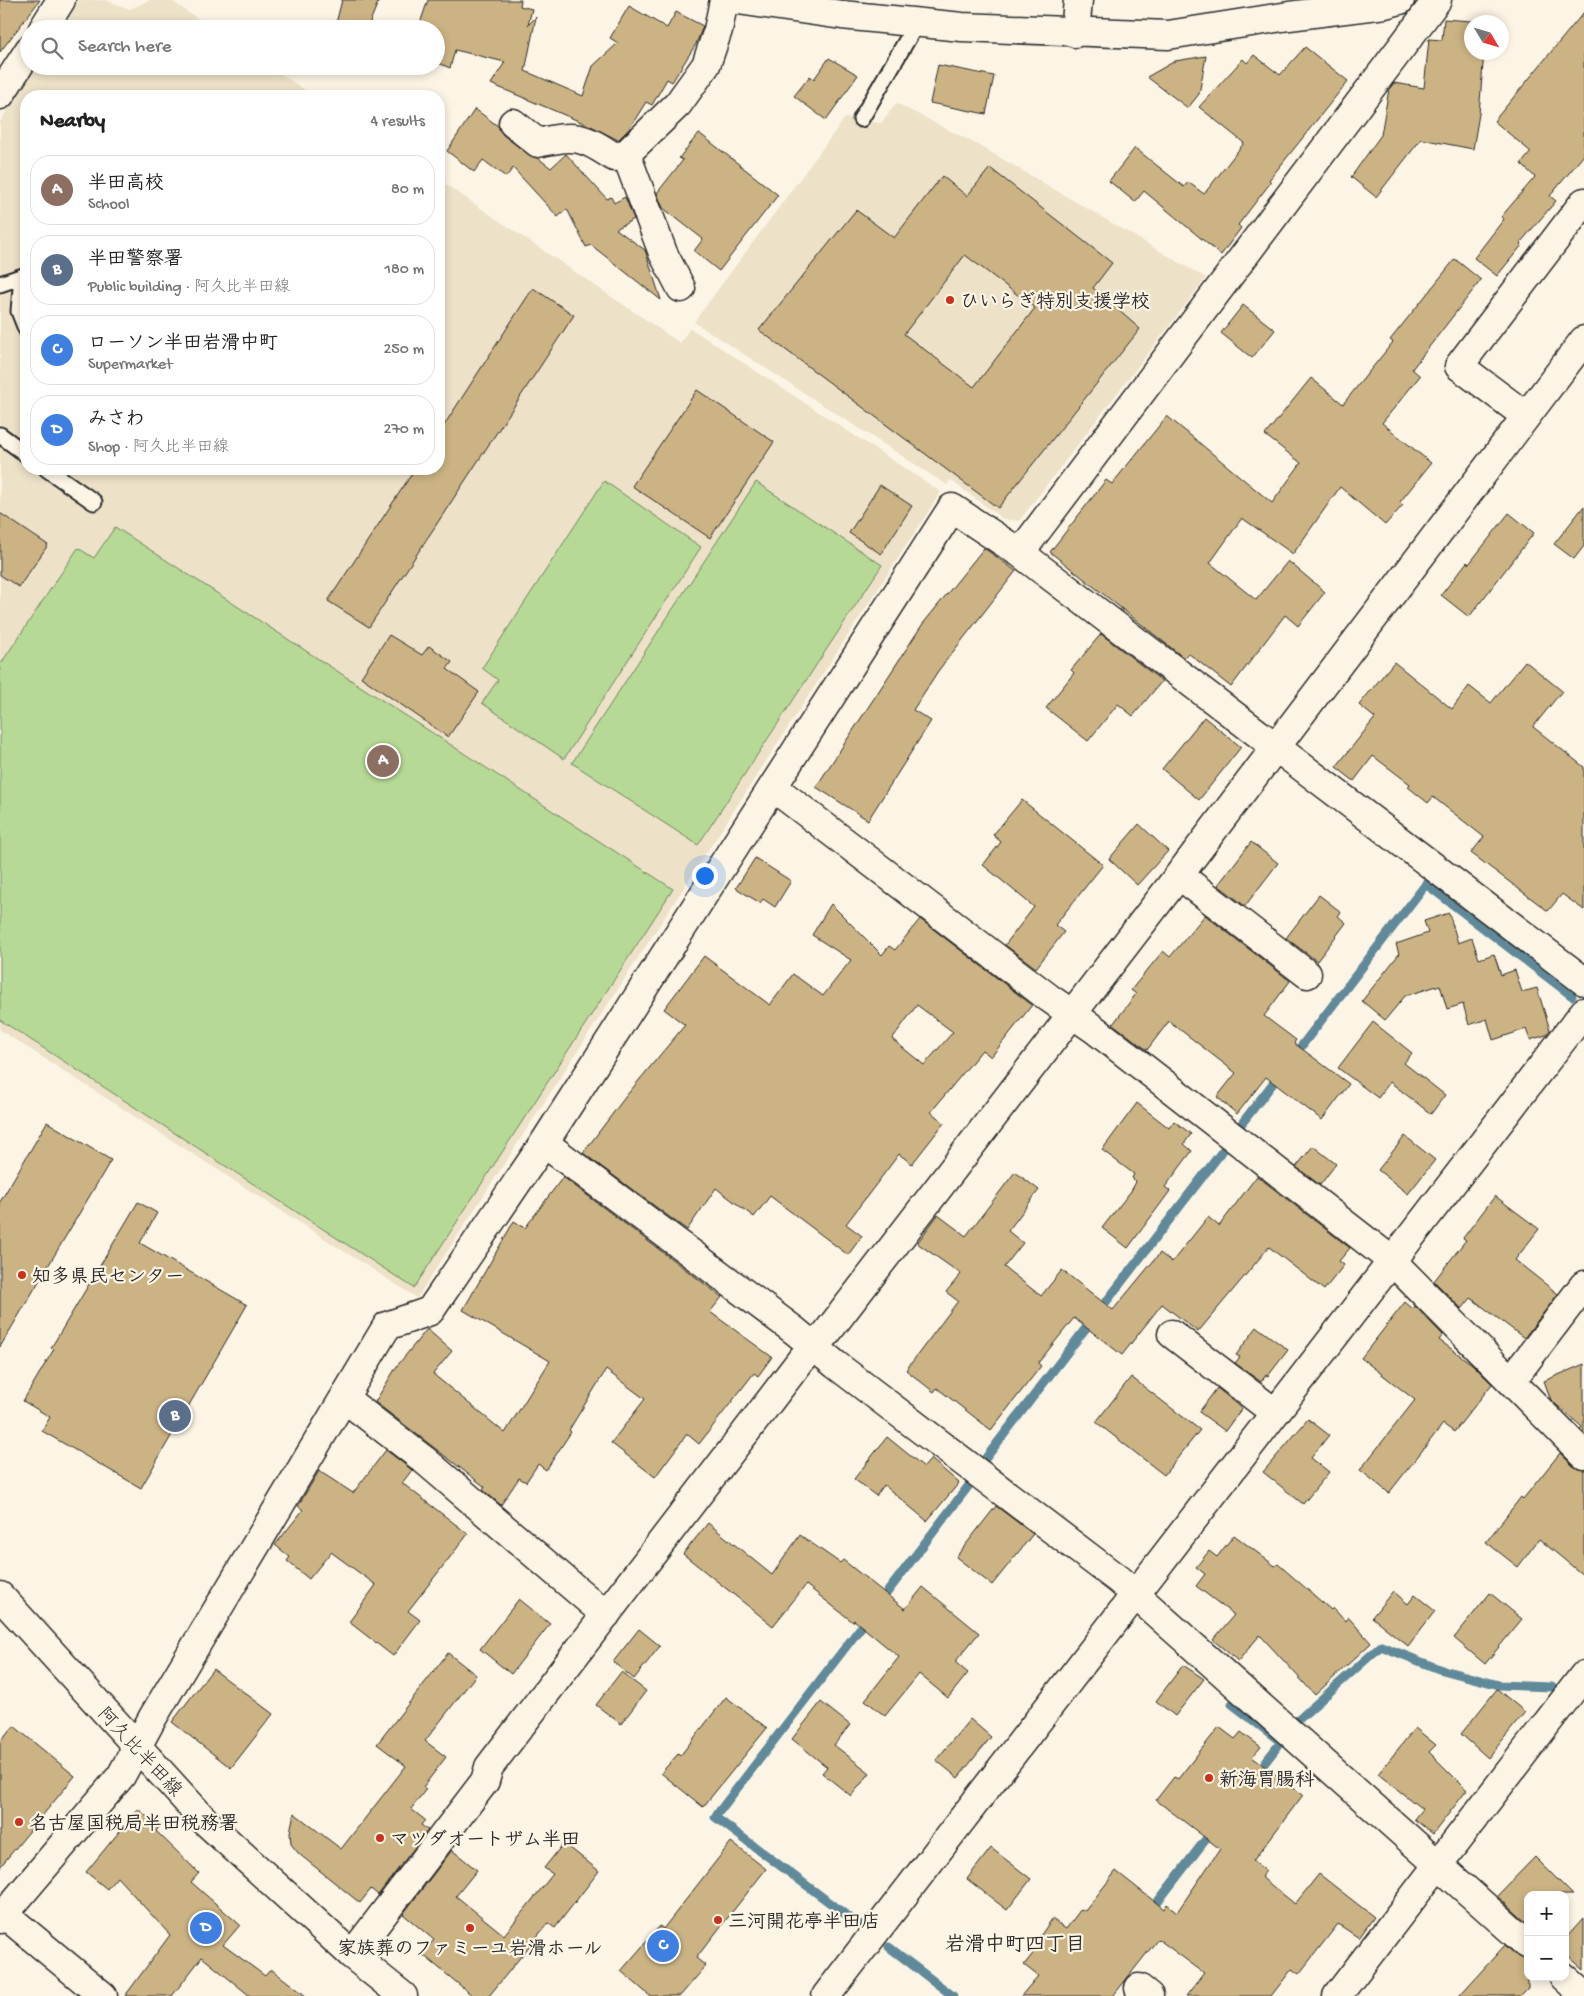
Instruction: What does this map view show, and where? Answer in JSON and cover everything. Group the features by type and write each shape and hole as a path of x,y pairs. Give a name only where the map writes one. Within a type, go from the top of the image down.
{"street":[{"path":"49,20 61,0"},
{"path":"513,123 538,143 564,137 589,140 614,157 626,154 678,104 706,65 718,30 724,0"},
{"path":"738,0 842,15 962,26 1075,33 1168,35 1290,16 1385,4 1400,0"},
{"path":"1075,33 1078,0"},
{"path":"1020,553 1436,0"},
{"path":"0,95 20,64"},
{"path":"626,154 663,253 680,288"},
{"path":"1526,416 1459,366 1584,202"},
{"path":"352,1955 484,1781 489,1767 801,1360 826,1334 1179,875 1526,416 1579,356"},
{"path":"103,1996 2,1916 121,1776 387,1326 430,1311 544,1142 774,788 952,508 1020,553 1584,981"},
{"path":"774,788 1071,1014 1102,1035 1391,1260 1584,1455"},
{"path":"1179,875 1307,974"},
{"path":"826,1996 1391,1260 1584,1012"},
{"path":"544,1142 1119,1580 1524,1941"},
{"path":"1511,1381 1584,1285"},
{"path":"1172,1334 1274,1412"},
{"path":"344,1398 423,1459 606,1615"},
{"name":"阿久比半田線","path":"0,1596 206,1822 352,1955 403,1996"},
{"path":"1337,1996 1584,1675"},
{"path":"1568,1981 1584,1995"}],"lane":[{"path":"861,119 918,21"},
{"path":"0,284 20,277"},
{"path":"0,435 20,450"},
{"path":"56,475 94,502"}],"shaded area":[{"path":"79,0 105,0 130,9 150,0 170,0 200,20 66,20"},
{"path":"30,75 282,75 305,90 21,90"},
{"path":"20,91 20,475 445,475 445,184 680,343 690,328 941,492 417,1298 0,1030 0,122"},
{"name":"ひいらぎ特別支援学校","path":"896,103 982,147 1206,278 1019,521 1003,519 950,480 947,485 694,322 845,118 881,123"}],"green space":[{"path":"604,481 701,547 564,759 482,703 498,680 482,668"},
{"path":"756,482 882,565 698,845 572,763"},
{"path":"115,527 673,889 414,1288 0,1020 0,665 78,548 94,558"}],"building":[{"path":"0,0 40,0 25,20 20,20 20,26 0,52"},
{"path":"342,0 379,0 371,20 337,20"},
{"path":"428,0 521,0 520,6 532,9 528,25 536,17 525,71 583,96 593,66 618,43 610,38 629,6 667,28 676,12 703,26 696,44 672,82 667,79 652,105 646,102 629,129 618,140 593,127 491,84 505,62 455,50 450,68 445,66 445,20 421,20"},
{"path":"1584,12 1584,155 1550,196 1556,201 1520,243 1522,245 1497,276 1474,258 1504,219 1501,217 1535,177 1521,164 1531,152 1494,121"},
{"path":"1444,19 1464,20 1464,60 1483,60 1479,114 1473,149 1421,139 1376,197 1351,177 1381,135 1389,89 1394,83 1424,88 1429,39 1442,40"},
{"path":"1305,47 1348,81 1269,180 1271,182 1238,225 1241,228 1221,255 1144,191 1135,202 1109,181 1135,148 1184,187 1188,182 1204,194 1244,143 1199,107 1243,59 1247,63 1254,55 1280,75"},
{"path":"1206,56 1199,94 1188,108 1147,77 1175,61"},
{"path":"829,58 858,75 826,120 794,96 810,76 814,79"},
{"path":"938,65 994,76 986,114 930,103"},
{"path":"475,109 498,126 503,135 529,155 538,158 551,168 566,154 607,199 611,197 614,203 625,197 634,219 616,229 645,250 661,300 591,245 586,247 567,209 558,217 513,168 506,177 483,160 474,172 447,151"},
{"path":"699,133 778,195 719,271 694,251 703,239 663,208 657,193 683,160 679,158"},
{"path":"990,168 1112,263 1093,288 1140,329 998,508 759,330 856,210 894,238 942,176 967,196","holes":["965,255 1035,308 974,387 904,334"]},
{"path":"1455,259 1481,280 1412,369 1420,376 1382,423 1431,463 1400,502 1403,505 1385,525 1340,487 1293,554 1242,518 1210,563 1256,600 1288,561 1325,592 1298,626 1285,615 1231,687 1188,653 1184,658 1050,552 1106,480 1112,484 1167,416 1272,503 1301,463 1265,435 1311,378 1343,404 1393,342 1390,340"},
{"path":"533,288 574,315 369,627 328,601 411,475 445,475 445,424"},
{"path":"1243,305 1275,330 1252,358 1221,333"},
{"path":"697,390 774,442 710,538 632,486"},
{"path":"880,485 912,506 881,554 849,533"},
{"path":"1584,506 1584,546 1574,559 1554,544"},
{"path":"0,513 48,545 19,587 0,575"},
{"path":"1509,513 1534,533 1469,617 1441,595 1467,562 1469,564"},
{"path":"984,548 1016,571 938,671 913,710 931,721 868,820 816,787 922,625"},
{"path":"1101,634 1162,681 1133,716 1118,704 1088,741 1046,708 1074,673 1071,670"},
{"path":"389,635 422,655 429,646 452,662 447,669 479,692 448,737 361,677"},
{"path":"1525,661 1562,691 1533,727 1584,767 1584,910 1562,894 1548,911 1471,853 1484,837 1433,797 1428,803 1408,787 1410,784 1373,756 1354,781 1336,767 1375,718 1359,705 1394,662 1452,709 1469,686 1491,703"},
{"path":"1204,717 1241,747 1199,800 1162,769"},
{"path":"1022,800 1103,865 1055,925 1064,932 1036,968 1005,945 1034,907 983,865 1001,842 993,835"},
{"path":"1139,824 1168,851 1137,885 1109,859"},
{"path":"1251,842 1278,863 1245,906 1218,885"},
{"path":"755,858 791,881 775,907 763,899 760,903 736,888"},
{"path":"1319,895 1341,912 1338,916 1346,923 1317,961 1286,938"},
{"path":"831,904 882,955 889,946 895,950 920,919 1032,1005 991,1057 982,1050 931,1112 944,1123 912,1164 899,1154 846,1224 862,1236 848,1255 770,1196 754,1217 716,1188 687,1230 583,1153 626,1096 685,1025 664,1009 704,956 770,1005 793,974 823,996 851,960 812,935","holes":["917,1005 953,1032 924,1065 892,1039"]},
{"path":"1449,913 1458,943 1472,938 1479,959 1494,954 1501,975 1515,970 1522,992 1537,988 1550,1030 1546,1035 1530,1040 1526,1029 1493,1040 1487,1019 1469,1025 1463,1004 1447,1009 1440,985 1405,996 1385,1020 1362,1001 1399,954 1396,944 1428,933 1424,921"},
{"path":"1205,915 1290,981 1264,1016 1296,1040 1294,1043 1349,1084 1322,1120 1266,1077 1237,1114 1217,1097 1236,1073 1169,1021 1147,1050 1113,1024 1136,994 1131,990 1163,951 1170,957"},
{"path":"1373,1022 1412,1053 1404,1063 1445,1095 1431,1114 1390,1082 1378,1098 1338,1068"},
{"path":"1137,1103 1169,1128 1174,1121 1191,1134 1184,1144 1192,1151 1165,1187 1170,1191 1128,1248 1102,1228 1131,1191 1136,1182 1132,1178 1134,1174 1102,1150"},
{"name":"知多県民センター","path":"47,1122 111,1160 0,1347 0,1202"},
{"path":"1405,1136 1435,1160 1408,1194 1378,1170"},
{"path":"1313,1146 1336,1164 1320,1185 1296,1167"},
{"path":"1015,1172 1039,1190 1008,1231 1023,1243 1004,1267 1041,1296 1062,1270 1113,1310 1160,1253 1172,1262 1208,1217 1219,1226 1257,1176 1350,1248 1339,1261 1344,1265 1324,1290 1269,1247 1198,1332 1162,1304 1122,1355 1074,1318 1038,1363 1041,1366 991,1430 937,1388 934,1392 906,1370 958,1301 946,1292 961,1274 917,1243 938,1215 966,1236"},
{"path":"563,1177 722,1297 710,1312 772,1357 758,1376 754,1373 699,1444 687,1434 655,1477 611,1443 645,1399 606,1370 569,1430 571,1432 546,1470 538,1464 526,1482 519,1478 501,1505 483,1490 485,1487 375,1402 397,1366 427,1329 452,1351 433,1374 505,1433 550,1361 463,1310 514,1221 525,1228"},
{"path":"1495,1196 1539,1229 1515,1260 1558,1294 1524,1338 1471,1298 1462,1309 1434,1281 1466,1240 1463,1238"},
{"path":"138,1202 157,1213 140,1243 247,1305 141,1488 42,1431 50,1417 23,1401 54,1349 51,1348"},
{"path":"1405,1302 1413,1309 1415,1306 1443,1335 1439,1340 1472,1364 1492,1384 1454,1432 1443,1424 1389,1493 1360,1470 1415,1400 1361,1358"},
{"path":"1257,1327 1288,1350 1261,1382 1235,1363 1240,1357 1236,1355"},
{"path":"1584,1364 1584,1433 1580,1429 1582,1427 1551,1400 1544,1381"},
{"path":"1131,1377 1200,1430 1164,1475 1096,1422"},
{"path":"1217,1388 1242,1408 1225,1431 1199,1412"},
{"path":"1308,1419 1329,1435 1311,1458 1329,1472 1303,1504 1263,1472"},
{"path":"887,1437 924,1467 931,1459 959,1483 927,1521 884,1485 876,1496 854,1479"},
{"path":"386,1450 412,1470 402,1483 468,1534 408,1611 420,1620 393,1656 349,1622 376,1585 331,1552 309,1579 287,1561 290,1557 275,1545 303,1510 298,1506 319,1471 353,1493"},
{"path":"1560,1453 1573,1466 1584,1470 1584,1576 1539,1539 1518,1567 1486,1542 1521,1497 1523,1499"},
{"path":"996,1506 1033,1534 992,1585 956,1557"},
{"path":"708,1523 772,1575 800,1535 840,1563 843,1560 905,1609 923,1587 979,1633 955,1662 968,1673 948,1698 919,1674 885,1716 865,1700 899,1657 854,1620 853,1622 806,1585 773,1626 683,1554"},
{"path":"1234,1535 1275,1566 1278,1564 1331,1610 1333,1608 1345,1621 1348,1617 1371,1643 1315,1695 1260,1635 1238,1661 1213,1640 1234,1615 1196,1586 1205,1574 1196,1567 1209,1551 1217,1557"},
{"path":"1393,1591 1408,1604 1415,1595 1435,1611 1408,1646 1372,1617"},
{"path":"1490,1593 1522,1619 1485,1664 1454,1638"},
{"path":"519,1599 550,1624 511,1674 480,1649"},
{"path":"639,1629 660,1646 634,1679 613,1662"},
{"path":"448,1653 476,1675 425,1741 446,1757 423,1787 426,1789 411,1809 425,1820 421,1825 428,1830 378,1895 371,1889 360,1903 299,1854 291,1844 290,1832 294,1813 341,1849 406,1766 377,1744"},
{"path":"1183,1665 1204,1679 1175,1716 1156,1701"},
{"path":"213,1669 273,1714 231,1768 172,1722"},
{"path":"621,1672 646,1691 621,1724 596,1705"},
{"path":"1497,1689 1525,1712 1488,1758 1461,1734"},
{"path":"726,1697 767,1728 703,1807 661,1773 678,1754 680,1756"},
{"path":"821,1702 850,1725 834,1745 870,1773 851,1796 822,1773 827,1767 792,1739"},
{"path":"970,1719 991,1737 958,1778 936,1760"},
{"name":"名古屋国税局半田税務署","path":"14,1726 75,1776 0,1867 0,1742"},
{"path":"1219,1727 1235,1739 1241,1732 1261,1747 1252,1757 1303,1795 1253,1861 1266,1871 1261,1877 1295,1904 1319,1874 1374,1917 1359,1938 1338,1924 1299,1974 1292,1969 1271,1996 1186,1996 1204,1973 1158,1939 1113,1996 1021,1996 1038,1976 1024,1965 1042,1942 1038,1939 1052,1919 1066,1929 1081,1909 1085,1911 1116,1871 1164,1909 1167,1904 1177,1912 1220,1849 1156,1800 1174,1777 1178,1779"},
{"path":"1415,1728 1436,1745 1429,1752 1467,1790 1433,1834 1414,1819 1422,1809 1378,1774"},
{"path":"138,1809 159,1827 156,1831 199,1873 191,1882 240,1925 223,1945 265,1976 271,1969 306,1996 250,1996 202,1957 172,1996 125,1996 170,1935 117,1877 107,1889 86,1872"},
{"path":"731,1842 766,1869 696,1958 706,1966 680,1996 650,1996 621,1971 660,1926 663,1929"},
{"path":"564,1843 599,1871 555,1928 548,1923 489,1996 473,1996 422,1954 434,1940 403,1914 452,1850 477,1870 456,1896 504,1935 553,1874 544,1868"},
{"path":"991,1848 1031,1879 1007,1910 967,1879"},
{"path":"1535,1857 1569,1891 1524,1891 1524,1920 1497,1896"},
{"path":"1584,1918 1584,1970 1569,1957 1569,1935"},
{"path":"1505,1945 1518,1957 1524,1959 1524,1981 1528,1981 1528,1988 1520,1996 1459,1996"}],"waterway":[{"path":"1293,1057 1426,884 1572,996"},
{"path":"1239,1127 1281,1073"},
{"path":"985,1459 1227,1145"},
{"path":"879,1603 970,1484"},
{"path":"861,1926 715,1817 868,1618"},
{"path":"1297,1721 1381,1646 1439,1669 1499,1685 1552,1687"},
{"path":"1232,1704 1281,1742 1256,1774"},
{"path":"1149,1913 1213,1830"},
{"path":"889,1947 953,1996"}],"place":[{"name":"ひいらぎ特別支援学校","path":"950,300"},
{"name":"半田高校","path":"383,761"},
{"name":"知多県民センター","path":"22,1275"},
{"name":"半田警察署","path":"175,1416"},
{"name":"新海胃腸科","path":"1209,1778"},
{"name":"名古屋国税局半田税務署","path":"19,1822"},
{"name":"マツダオートザム半田","path":"380,1838"},
{"name":"三河開花亭半田店","path":"718,1920"},
{"name":"みさわ","path":"206,1928"},
{"name":"家族葬のファミーユ岩滑ホール","path":"470,1928"},
{"name":"ローソン半田岩滑中町","path":"663,1946"}],"district":[{"name":"岩滑中町四丁目","path":"1015,1943"}]}
